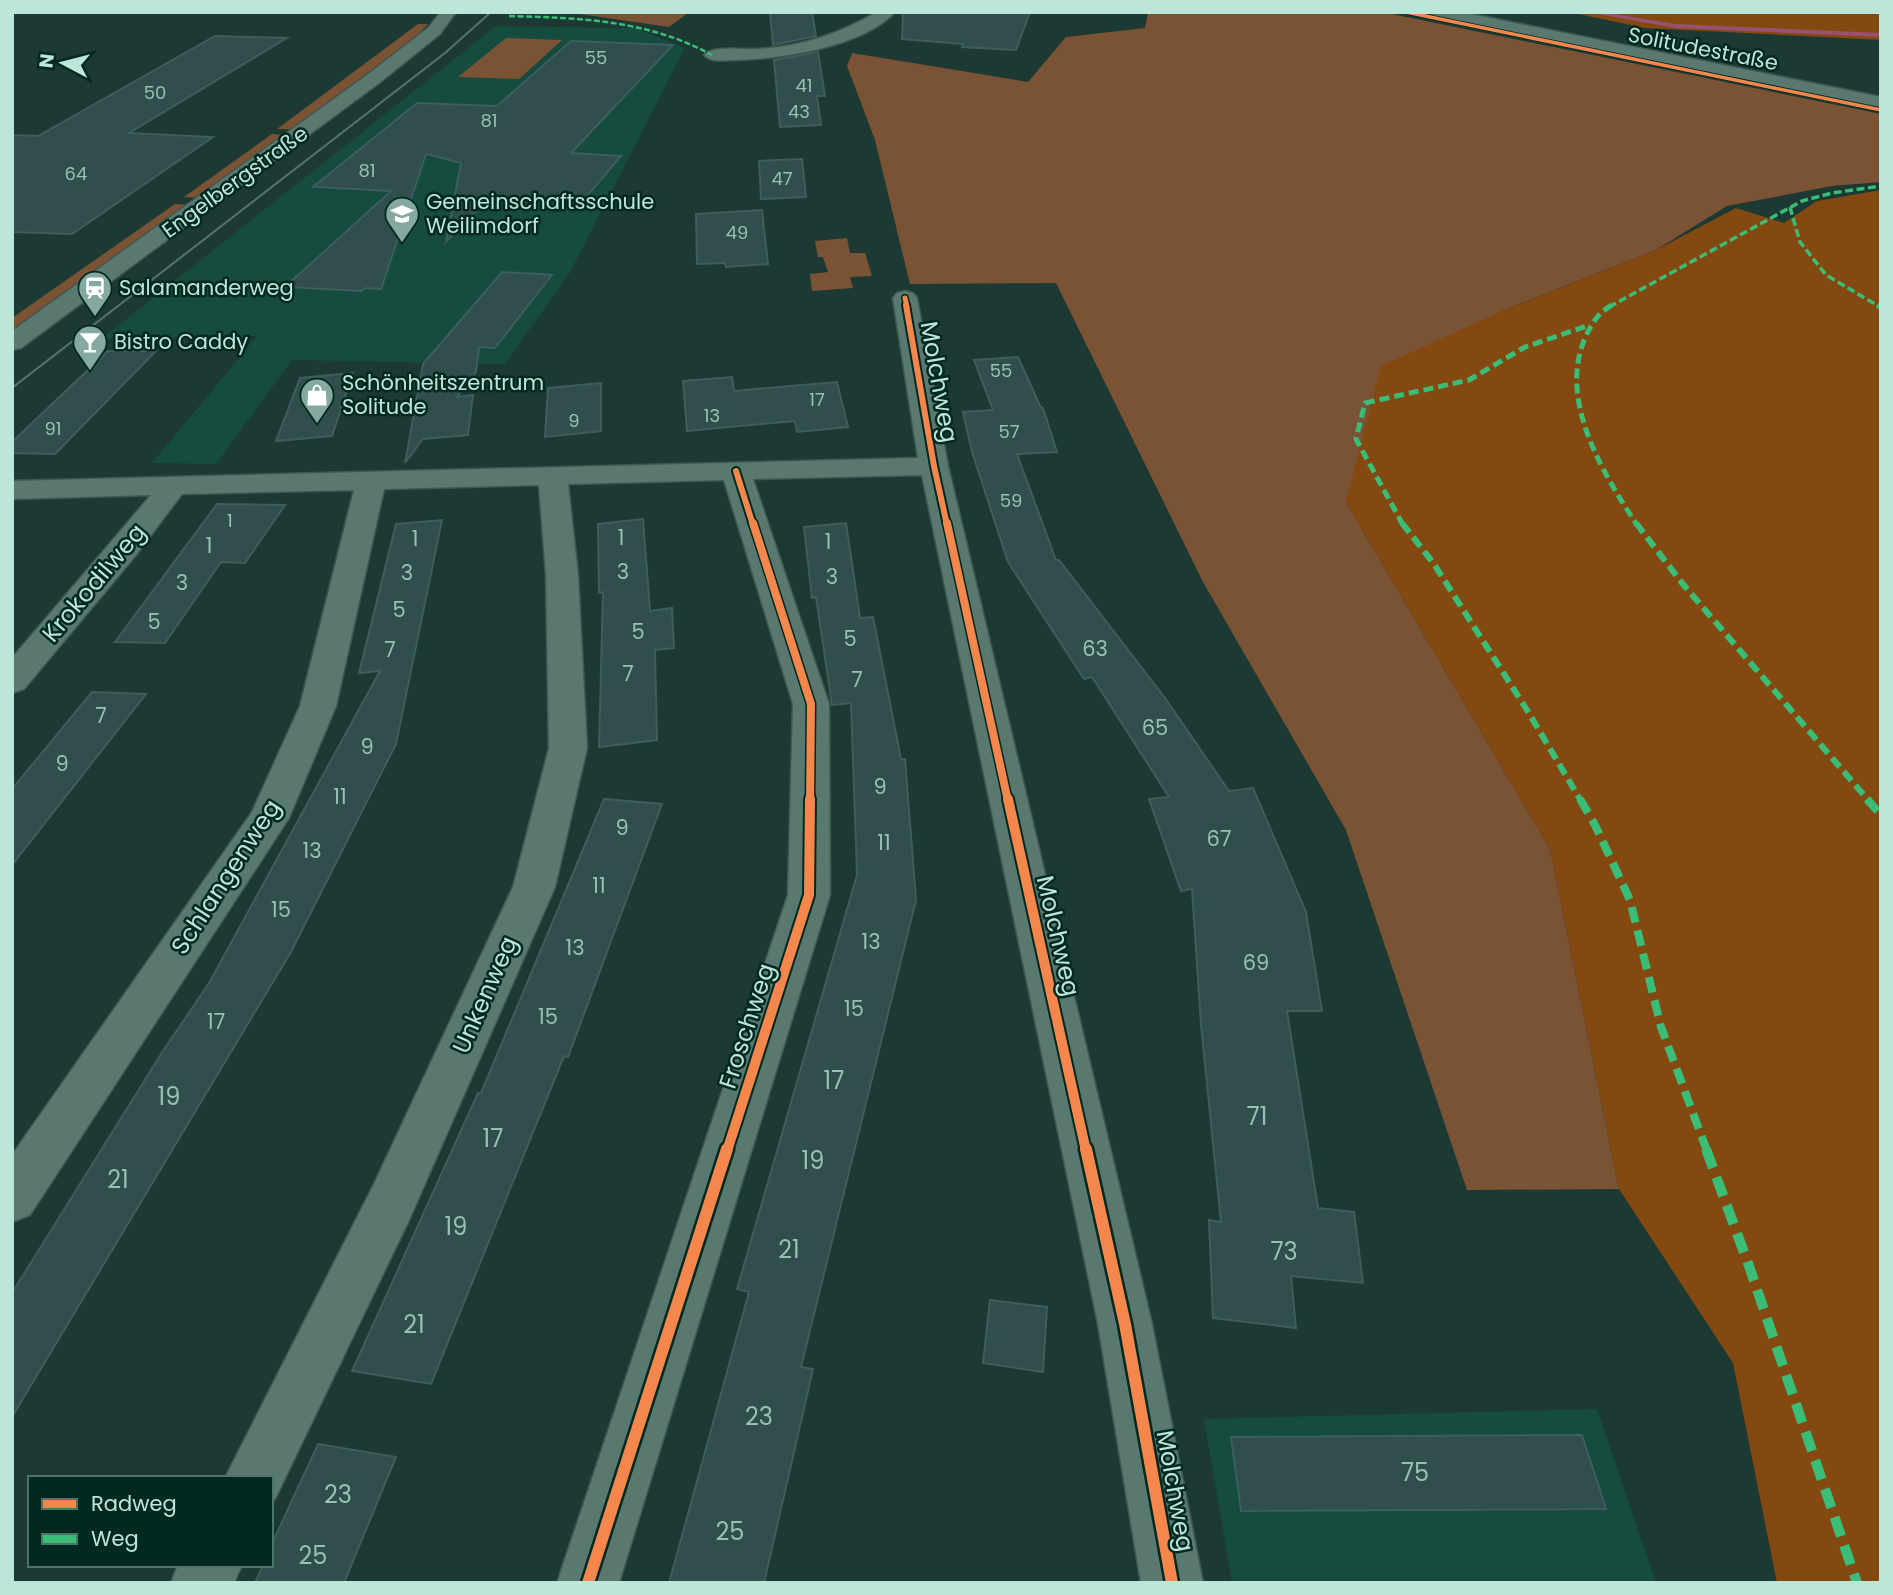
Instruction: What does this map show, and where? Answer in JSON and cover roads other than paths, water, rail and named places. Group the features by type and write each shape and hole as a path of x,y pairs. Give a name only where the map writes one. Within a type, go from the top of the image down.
{"street":[{"name":"Engelbergstraße","path":"12,343 211,201 373,79 434,31 449,12"},
{"path":"712,55 752,55 810,49 856,32 888,12"},
{"name":"Solitudestraße","path":"1437,12 1881,102"},
{"name":"Molchweg","path":"905,298 934,466 1125,1324 1172,1583"},
{"path":"12,491 934,466"},
{"name":"Froschweg","path":"588,1583 810,895 811,704 736,471"},
{"name":"Unkenweg","path":"255,1476 392,1201 534,887 568,748 562,575 553,475"},
{"name":"Schlangenweg","path":"12,1198 269,818 318,706 371,480"},
{"name":"Krokodilweg","path":"12,681 125,548 174,485"},
{"path":"202,1583 210,1567"}],"waterway":[{"path":"1590,12 1675,26 1881,35"}],"tram line":[{"path":"12,388 445,53 491,12"}],"place":[{"name":"Gemeinschaftsschule Weilimdorf","path":"402,244"},
{"name":"Salamanderweg","path":"95,318"},
{"name":"Bistro Caddy","path":"90,372"},
{"name":"Schönheitszentrum Solitude","path":"317,425"}]}
